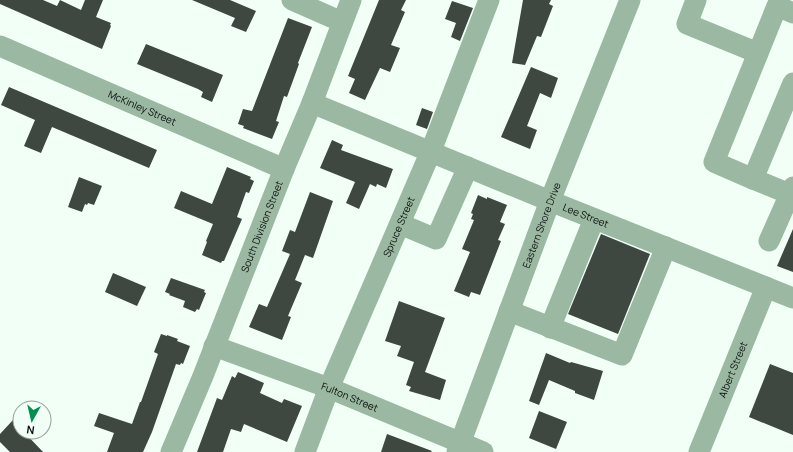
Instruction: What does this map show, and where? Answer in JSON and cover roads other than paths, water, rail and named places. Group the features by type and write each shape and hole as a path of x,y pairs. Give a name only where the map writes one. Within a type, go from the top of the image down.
{"street":[{"path":"292,0 342,22"},
{"name":"South Division Street","path":"171,452 200,383 284,169 312,103 351,0"},
{"name":"Spruce Street","path":"305,452 329,388 431,151 489,0"},
{"name":"Eastern Shore Drive","path":"459,447 550,201 630,0"},
{"path":"696,0 687,24 758,53"},
{"path":"769,240 791,191 753,179 714,162 777,6"},
{"name":"McKinley Street","path":"0,46 284,169"},
{"path":"753,179 793,83"},
{"name":"Lee Street","path":"312,103 550,201 793,298"},
{"path":"400,224 436,239 468,167"},
{"path":"550,328 594,218"},
{"path":"510,312 622,355 666,247"},
{"name":"Albert Street","path":"699,452 766,287"},
{"name":"Fulton Street","path":"214,346 329,388 459,447 483,452"}]}
